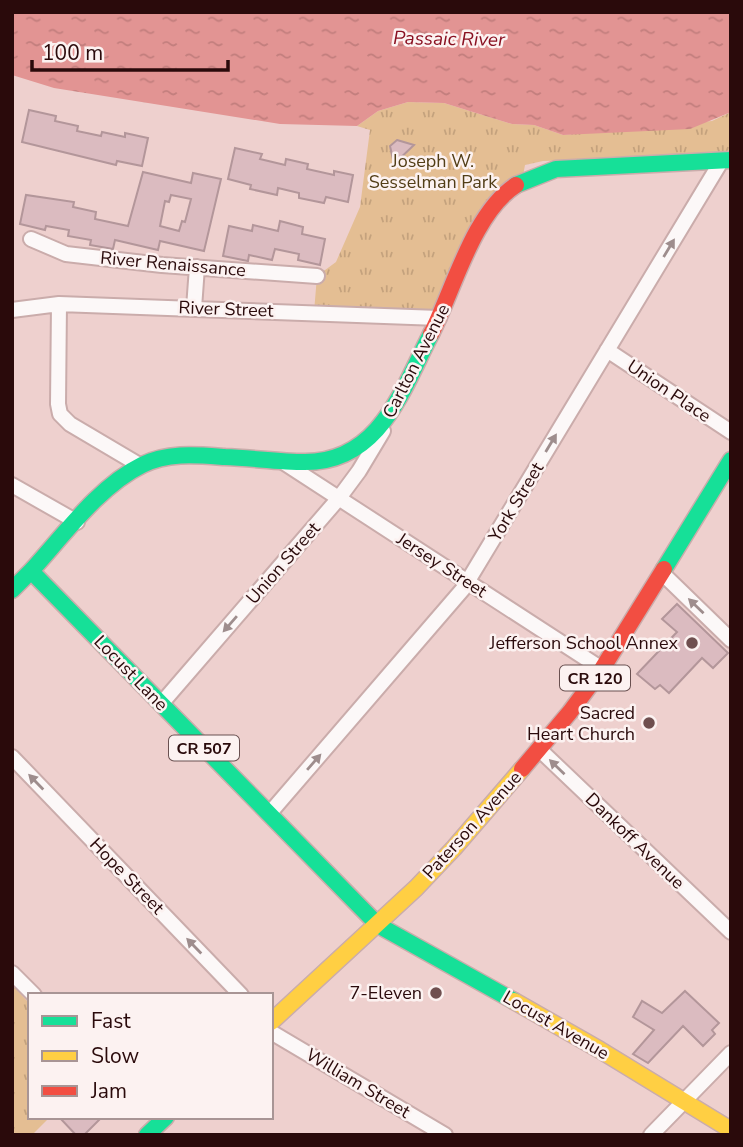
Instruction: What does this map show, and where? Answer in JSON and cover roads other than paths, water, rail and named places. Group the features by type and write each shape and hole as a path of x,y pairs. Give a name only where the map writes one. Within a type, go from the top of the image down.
{"main road":[{"name":"Carlton Avenue","path":"12,590 112,485 141,466 165,457 185,454 315,461 343,454 374,434 391,413 439,318 483,219 507,191 522,181 556,169 726,160"},
{"name":"Paterson Avenue","path":"273,1020 378,925 454,848 539,749 602,669 731,460"},
{"name":"Locust Lane","path":"31,571 378,925"},
{"name":"Locust Avenue","path":"378,925 685,1100 731,1130"}],"street":[{"name":"York Street","path":"269,814 468,582 607,350 726,160"},
{"name":"River Renaissance","path":"31,239 66,254 317,276"},
{"path":"194,308 197,267"},
{"name":"River Street","path":"12,310 59,304 439,318"},
{"path":"59,304 60,414 70,424 141,466"},
{"name":"Union Place","path":"607,350 731,432"},
{"name":"Union Street","path":"161,704 339,498 365,461 391,413"},
{"name":"Jersey Street","path":"282,461 602,669"},
{"path":"12,485 77,522"},
{"path":"662,573 731,640"},
{"name":"Dankoff Avenue","path":"539,749 731,932"},
{"name":"Hope Street","path":"12,757 239,993"},
{"path":"12,973 32,993"},
{"name":"William Street","path":"273,1033 445,1135"},
{"path":"651,1135 731,1053"}],"water":[{"name":"Passaic River","path":"12,12 731,12 731,112 690,129 563,135 534,125 512,124 444,103 408,102 378,111 357,126 280,124 54,88 12,75"}],"place":[{"name":"Jefferson School Annex","path":"692,643"},
{"name":"Sacred Heart Church","path":"649,723"},
{"name":"7-Eleven","path":"436,993"}],"park label":[{"name":"Joseph W. Sesselman Park","path":"433,171"}]}
